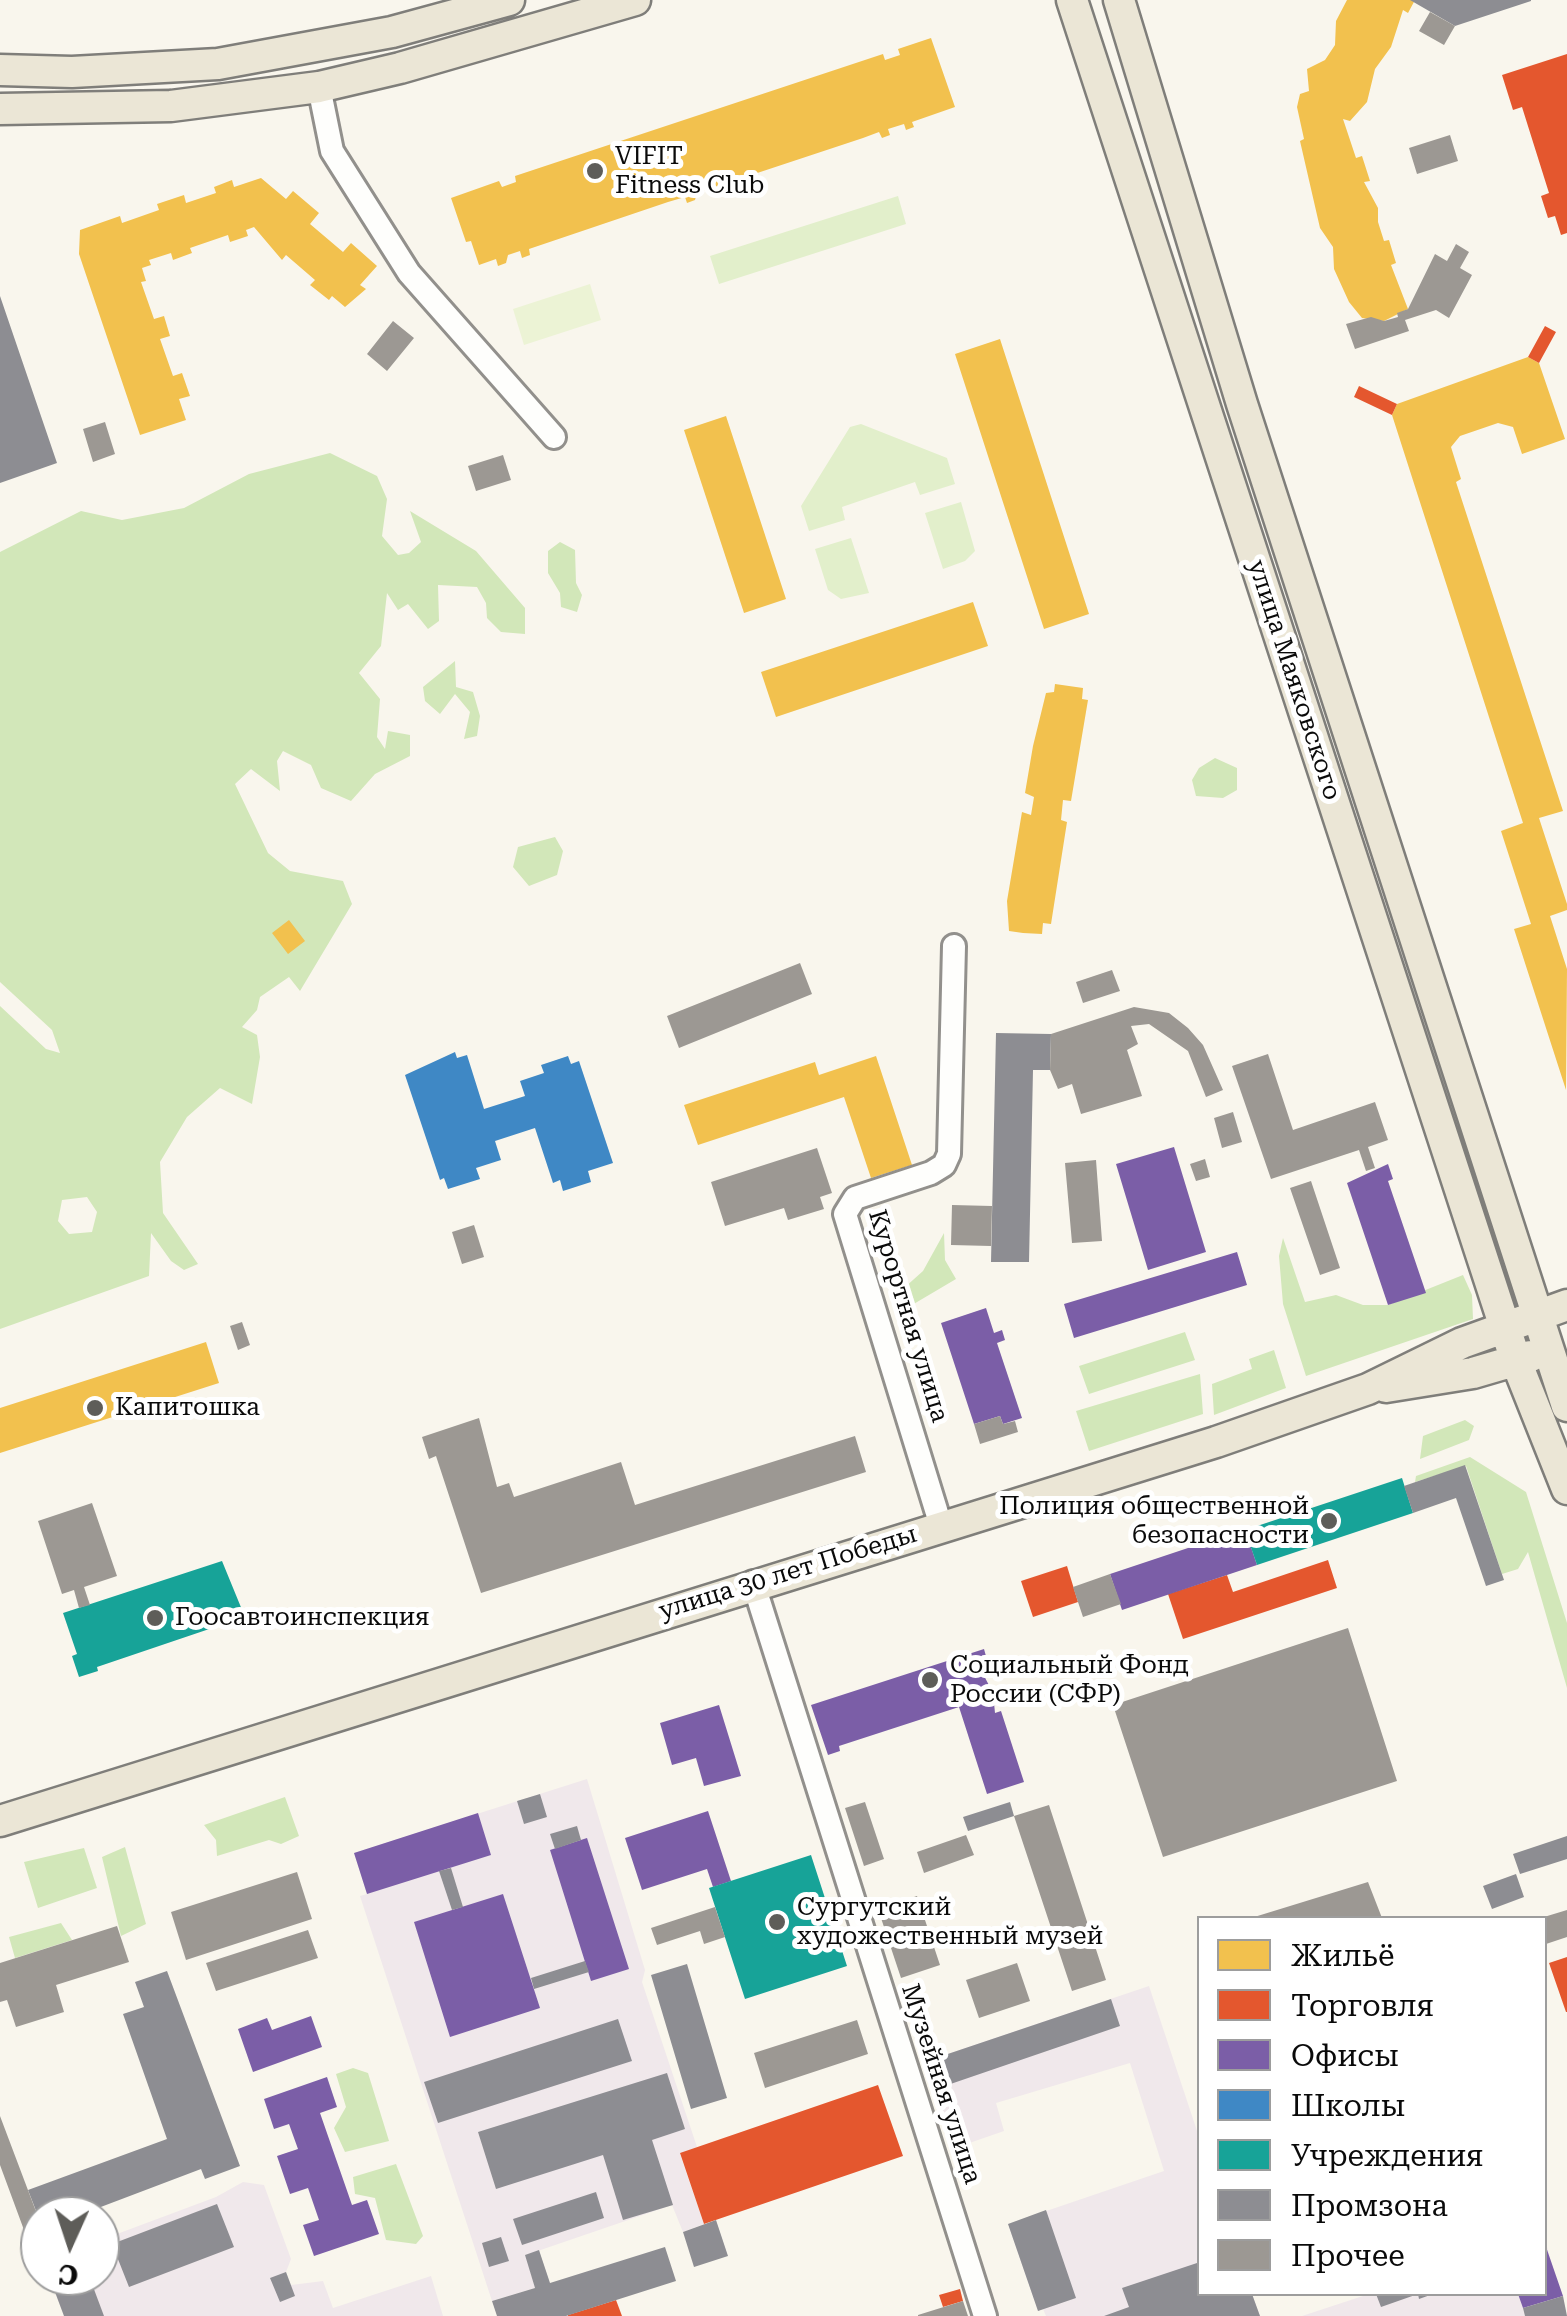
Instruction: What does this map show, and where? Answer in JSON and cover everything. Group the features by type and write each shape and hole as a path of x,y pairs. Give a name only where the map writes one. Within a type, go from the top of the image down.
{"main road":[{"path":"0,70 72,72 218,64 392,32 510,0"},
{"path":"0,109 171,106 319,86 418,64 635,0"},
{"name":"улица Маяковского","path":"1072,0 1516,1361 1567,1489"},
{"name":"улица Маяковского","path":"1119,0 1242,404 1553,1310 1567,1406"},
{"name":"улица 30 лет Победы","path":"0,1820 1368,1389 1462,1342 1553,1310"},
{"path":"1368,1389 1435,1380 1516,1361 1558,1345"}],"street":[{"path":"319,86 332,151 409,272 554,437"},
{"name":"Курортная улица","path":"942,1526 844,1214 855,1198 931,1173 944,1165 949,1154 954,946"},
{"name":"Музейная улица","path":"752,1582 985,2316"}],"shaded area":[{"path":"587,1779 645,1970 642,1982 697,2147 680,2154 704,2224 683,2232 672,2205 526,2255 535,2288 492,2301 360,1896 367,1894 354,1853"},
{"path":"1149,1986 1197,2131 1197,2296 1253,2296 1260,2316 1046,2316 1043,2309 1038,2311 1008,2224 1164,2171 1130,2063 996,2103 1004,2131 952,2149 924,2062"},
{"path":"243,2182 264,2185 291,2259 286,2272 291,2285 323,2281 333,2308 431,2276 443,2316 64,2316 56,2296 120,2296 120,2233 216,2197"},
{"path":"1547,2247 1567,2316 1302,2316 1363,2296 1547,2296"}],"green space":[{"path":"898,196 906,224 719,284 710,256"},
{"path":"590,284 601,320 524,345 513,309"},
{"path":"861,424 947,458 955,484 920,495 915,482 842,507 845,520 809,531 801,506 850,427"},
{"path":"330,453 377,476 387,499 382,536 398,555 409,553 421,542 410,511 476,551 525,608 525,634 501,632 487,618 486,603 477,587 438,585 439,621 428,629 408,604 398,610 387,593 381,646 359,673 380,699 377,737 385,749 388,731 410,735 410,756 375,774 351,801 321,788 311,765 283,751 277,761 280,791 251,769 235,784 268,853 290,871 343,881 352,904 300,991 289,977 260,997 257,1010 242,1027 257,1035 260,1057 252,1104 220,1088 187,1117 160,1162 163,1213 198,1264 184,1270 171,1261 151,1233 149,1276 0,1329 0,1006 46,1049 60,1053 52,1030 0,982 0,552 81,511 122,520 184,508 249,474","holes":["87,1197 97,1212 92,1232 69,1234 58,1221 62,1200"]},
{"path":"961,502 975,551 965,561 943,569 925,513"},
{"path":"851,538 869,593 841,599 828,590 815,549"},
{"path":"560,542 575,550 576,583 582,595 577,612 561,607 560,593 548,573 548,551"},
{"path":"455,661 456,687 473,692 480,716 477,736 464,739 470,712 455,694 440,714 425,701 423,687"},
{"path":"1215,758 1237,768 1237,790 1223,798 1196,796 1192,780 1199,768"},
{"path":"555,837 563,851 557,875 529,886 513,867 518,847"},
{"path":"944,1233 945,1260 956,1279 912,1305 904,1288 923,1271"},
{"path":"1283,1238 1305,1302 1336,1295 1363,1305 1388,1305 1463,1275 1472,1295 1473,1319 1306,1376 1283,1304 1279,1256"},
{"path":"1185,1332 1195,1360 1089,1394 1079,1366"},
{"path":"1274,1350 1286,1388 1214,1415 1212,1384 1252,1369 1249,1359"},
{"path":"1200,1374 1203,1414 1089,1451 1076,1411"},
{"path":"1465,1420 1474,1426 1469,1440 1420,1459 1423,1436"},
{"path":"1470,1457 1526,1492 1567,1623 1567,1688 1528,1552 1518,1569 1502,1574 1466,1466 1415,1482 1416,1476"},
{"path":"285,1797 299,1836 281,1844 269,1840 217,1856 216,1840 204,1825"},
{"path":"125,1847 146,1924 121,1936 102,1857"},
{"path":"84,1848 97,1888 38,1908 24,1862"},
{"path":"61,1923 72,1940 15,1958 9,1937"},
{"path":"353,2068 368,2073 389,2141 345,2152 334,2128 346,2107 336,2074"},
{"path":"396,2164 423,2236 416,2244 386,2240 375,2198 355,2194 353,2177"}],"building: Жильё":[{"path":"1347,0 1415,0 1408,13 1403,10 1391,47 1375,69 1367,102 1350,121 1343,119 1356,158 1362,156 1370,181 1364,182 1378,208 1378,222 1384,241 1389,240 1396,263 1391,265 1408,309 1384,321 1362,318 1349,302 1334,269 1333,247 1320,228 1300,141 1304,139 1297,107 1300,94 1309,91 1307,69 1325,60 1335,45 1336,21"},
{"path":"931,38 955,107 912,122 914,127 906,130 904,124 888,129 890,135 882,138 879,132 718,186 720,192 712,195 710,189 697,193 695,200 687,203 685,197 668,202 529,249 530,255 522,258 520,251 508,255 506,263 498,266 496,259 479,265 471,241 466,242 451,198 499,181 502,187 516,182 515,176 883,54 885,60 900,55 898,49"},
{"path":"261,178 286,199 293,191 319,213 310,224 343,252 351,243 377,266 360,285 366,289 345,307 310,285 315,280 286,255 282,260 254,227 246,230 248,236 230,242 228,235 190,248 192,253 173,260 171,253 149,260 151,265 142,268 146,281 141,282 154,319 164,316 170,336 160,339 173,376 182,373 190,396 179,399 186,420 140,435 79,254 80,230 120,216 122,223 159,210 157,204 184,195 186,203 216,193 214,187 232,180 234,187"},
{"path":"1000,339 1089,614 1044,629 955,354"},
{"path":"1528,357 1539,363 1565,439 1522,454 1513,427 1498,423 1460,436 1451,447 1461,479 1456,482 1563,811 1539,818 1567,904 1567,910 1550,916 1567,969 1566,1090 1514,929 1531,924 1501,831 1523,823 1392,415 1397,404"},
{"path":"726,416 786,599 744,613 684,430"},
{"path":"973,602 988,646 776,717 761,672"},
{"path":"1055,684 1083,688 1082,699 1088,700 1071,801 1063,800 1061,820 1067,822 1051,924 1043,923 1042,934 1009,931 1007,901 1022,812 1031,815 1034,797 1025,793 1033,746 1046,693 1054,692"},
{"path":"289,920 305,941 288,954 272,933"},
{"path":"876,1056 912,1165 871,1178 844,1097 698,1145 684,1105 815,1062 819,1075"},
{"path":"206,1342 219,1383 0,1453 0,1408"}],"building: Торговля":[{"path":"1567,54 1567,233 1561,235 1555,216 1548,218 1541,196 1549,193 1522,107 1513,110 1502,75"},
{"path":"1545,326 1556,332 1539,363 1528,357"},
{"path":"1359,386 1397,404 1392,415 1354,397"},
{"path":"1328,1560 1337,1588 1183,1639 1168,1594 1227,1575 1233,1592"},
{"path":"1067,1566 1078,1602 1033,1617 1021,1581"},
{"path":"1567,1957 1567,2012 1566,2012 1549,1963"},
{"path":"878,2085 903,2156 704,2224 680,2153"},
{"path":"960,2289 963,2301 943,2307 939,2295"},
{"path":"616,2300 622,2316 568,2316 568,2315"}],"building: Офисы":[{"path":"1174,1147 1206,1252 1148,1270 1116,1164"},
{"path":"1388,1164 1393,1179 1388,1181 1426,1293 1388,1305 1347,1183"},
{"path":"1237,1252 1247,1285 1074,1338 1064,1304"},
{"path":"986,1308 994,1333 1002,1330 1005,1340 997,1343 1022,1418 1003,1424 1000,1416 974,1424 941,1323"},
{"path":"1245,1529 1257,1565 1122,1610 1110,1574"},
{"path":"984,1649 989,1667 981,1670 993,1693 995,1713 1001,1711 1024,1782 987,1794 959,1707 839,1746 840,1751 828,1755 811,1705"},
{"path":"719,1705 741,1776 704,1786 696,1758 672,1765 660,1723"},
{"path":"708,1811 731,1881 713,1887 707,1869 642,1890 625,1838"},
{"path":"478,1813 491,1855 367,1894 354,1853"},
{"path":"587,1838 629,1969 591,1981 550,1850"},
{"path":"503,1894 540,2008 450,2037 414,1922"},
{"path":"311,2016 322,2047 253,2072 238,2029 267,2018 272,2030"},
{"path":"327,2077 337,2107 320,2113 352,2205 367,2200 379,2234 314,2256 303,2225 319,2220 308,2188 290,2194 277,2156 298,2149 289,2124 274,2129 264,2099"},
{"path":"1547,2250 1563,2296 1523,2308 1519,2296 1547,2296"}],"building: Школы":[{"path":"455,1052 457,1058 467,1055 484,1109 525,1096 520,1081 544,1073 541,1065 568,1056 571,1064 579,1061 613,1163 588,1171 591,1182 563,1191 560,1180 553,1183 535,1128 495,1141 501,1160 476,1168 480,1179 448,1189 444,1178 440,1180 405,1075"}],"building: Учреждения":[{"name":"Полиция общественной безопасности","path":"1402,1478 1413,1513 1257,1565 1245,1530"},
{"name":"Гоосавтоинспекция","path":"222,1561 247,1622 229,1628 227,1623 97,1667 98,1671 79,1677 72,1656 77,1654 63,1613"},
{"name":"Сургутский художественный музей","path":"811,1855 847,1966 745,1999 709,1888"}],"building: Промзона":[{"path":"1410,0 1531,0 1531,1 1455,26"},
{"path":"0,296 57,463 0,483"},
{"path":"996,1033 1051,1034 1050,1070 1033,1070 1029,1262 991,1262"},
{"path":"1465,1465 1504,1580 1486,1586 1456,1498 1413,1513 1404,1486"},
{"path":"540,1794 547,1817 524,1824 517,1801"},
{"path":"1010,1802 1014,1816 968,1831 963,1817"},
{"path":"577,1826 581,1840 555,1849 550,1834"},
{"path":"1567,1836 1567,1859 1520,1874 1513,1854"},
{"path":"451,1868 463,1907 452,1910 439,1871"},
{"path":"1516,1874 1524,1897 1492,1909 1483,1886"},
{"path":"585,1961 589,1972 534,1989 531,1978"},
{"path":"687,1964 727,2098 691,2109 651,1975"},
{"path":"167,1971 240,2166 205,2179 201,2169 120,2200 120,2196 30,2196 28,2190 167,2139 123,2014 144,2007 135,1982"},
{"path":"1111,1999 1120,2026 933,2090 924,2062"},
{"path":"618,2019 632,2061 438,2123 424,2082"},
{"path":"667,2073 685,2129 652,2140 673,2205 623,2220 603,2155 496,2189 478,2132"},
{"path":"596,2192 604,2218 522,2245 513,2219"},
{"path":"217,2204 234,2247 129,2287 120,2264 120,2241"},
{"path":"1046,2210 1076,2298 1038,2311 1008,2224"},
{"path":"716,2220 728,2256 694,2267 683,2232"},
{"path":"501,2237 509,2261 489,2267 482,2243"},
{"path":"665,2247 676,2281 566,2316 497,2316 492,2301 535,2288 525,2255 539,2250 550,2283"},
{"path":"1197,2263 1197,2296 1253,2296 1260,2316 1104,2316 1129,2307 1122,2288"},
{"path":"286,2272 295,2296 280,2302 270,2278"},
{"path":"56,2296 96,2296 104,2316 64,2316"},
{"path":"1377,2296 1412,2296 1381,2307"},
{"path":"1563,2296 1567,2316 1525,2316 1523,2308"}],"building: Прочее":[{"path":"1430,12 1455,26 1444,45 1419,31"},
{"path":"1450,135 1458,161 1417,174 1409,148"},
{"path":"1456,244 1469,252 1460,268 1472,275 1449,318 1436,310 1405,320 1409,331 1355,349 1346,324 1371,317 1384,321 1398,317 1397,313 1408,309 1435,254 1447,261"},
{"path":"393,321 414,338 387,371 367,354"},
{"path":"105,422 115,454 93,462 83,429"},
{"path":"503,455 511,480 476,491 468,466"},
{"path":"800,963 812,994 679,1048 667,1016"},
{"path":"1112,970 1120,991 1083,1003 1076,982"},
{"path":"1134,1007 1169,1013 1188,1028 1203,1045 1223,1090 1206,1097 1188,1051 1149,1024 1131,1026 1138,1044 1127,1050 1142,1096 1081,1114 1072,1084 1058,1089 1050,1070 1051,1034"},
{"path":"1268,1054 1293,1130 1375,1102 1388,1140 1368,1147 1375,1168 1366,1171 1359,1150 1271,1179 1232,1066"},
{"path":"1233,1112 1242,1142 1222,1148 1214,1118"},
{"path":"817,1148 832,1193 820,1197 824,1209 788,1220 784,1208 725,1226 711,1182"},
{"path":"1205,1159 1210,1177 1196,1181 1190,1164"},
{"path":"1096,1160 1102,1241 1072,1243 1065,1163"},
{"path":"1311,1181 1340,1268 1320,1275 1290,1188"},
{"path":"952,1205 992,1206 991,1246 951,1245"},
{"path":"474,1225 484,1257 462,1264 452,1232"},
{"path":"242,1322 250,1345 238,1350 230,1326"},
{"path":"1000,1416 1003,1424 1015,1421 1018,1432 980,1444 974,1424"},
{"path":"479,1418 497,1487 509,1483 514,1497 621,1462 635,1505 855,1436 866,1472 481,1593 436,1456 429,1459 422,1437"},
{"path":"92,1503 117,1576 84,1587 90,1605 79,1608 74,1590 62,1594 38,1521"},
{"path":"1110,1574 1121,1604 1083,1617 1073,1587"},
{"path":"1348,1628 1397,1781 1163,1857 1113,1705"},
{"path":"865,1802 884,1859 864,1866 845,1808"},
{"path":"1049,1805 1106,1980 1072,1991 1014,1816"},
{"path":"966,1835 974,1855 924,1873 917,1852"},
{"path":"297,1872 312,1919 186,1960 171,1912"},
{"path":"1368,1882 1381,1916 1258,1916"},
{"path":"917,1896 940,1965 901,1978 878,1909"},
{"path":"715,1907 725,1937 704,1944 700,1931 657,1945 651,1928"},
{"path":"1567,1910 1567,1937 1547,1944 1547,1916"},
{"path":"117,1926 129,1962 56,1985 64,2012 16,2027 7,2000 0,2002 0,1963"},
{"path":"308,1930 318,1958 216,1991 206,1963"},
{"path":"1017,1963 1030,2001 979,2018 966,1980"},
{"path":"857,2020 868,2054 765,2088 754,2053"},
{"path":"0,2116 30,2196 20,2196 20,2219 0,2165"},
{"path":"963,2301 968,2316 918,2316 918,2315"}],"place":[{"name":"VIFIT Fitness Club","path":"595,171"},
{"name":"Капитошка","path":"95,1408"},
{"name":"Полиция общественной безопасности","path":"1329,1521"},
{"name":"Гоосавтоинспекция","path":"155,1618"},
{"name":"Социальный Фонд России (СФР)","path":"930,1680"},
{"name":"Сургутский художественный музей","path":"777,1922"}]}
